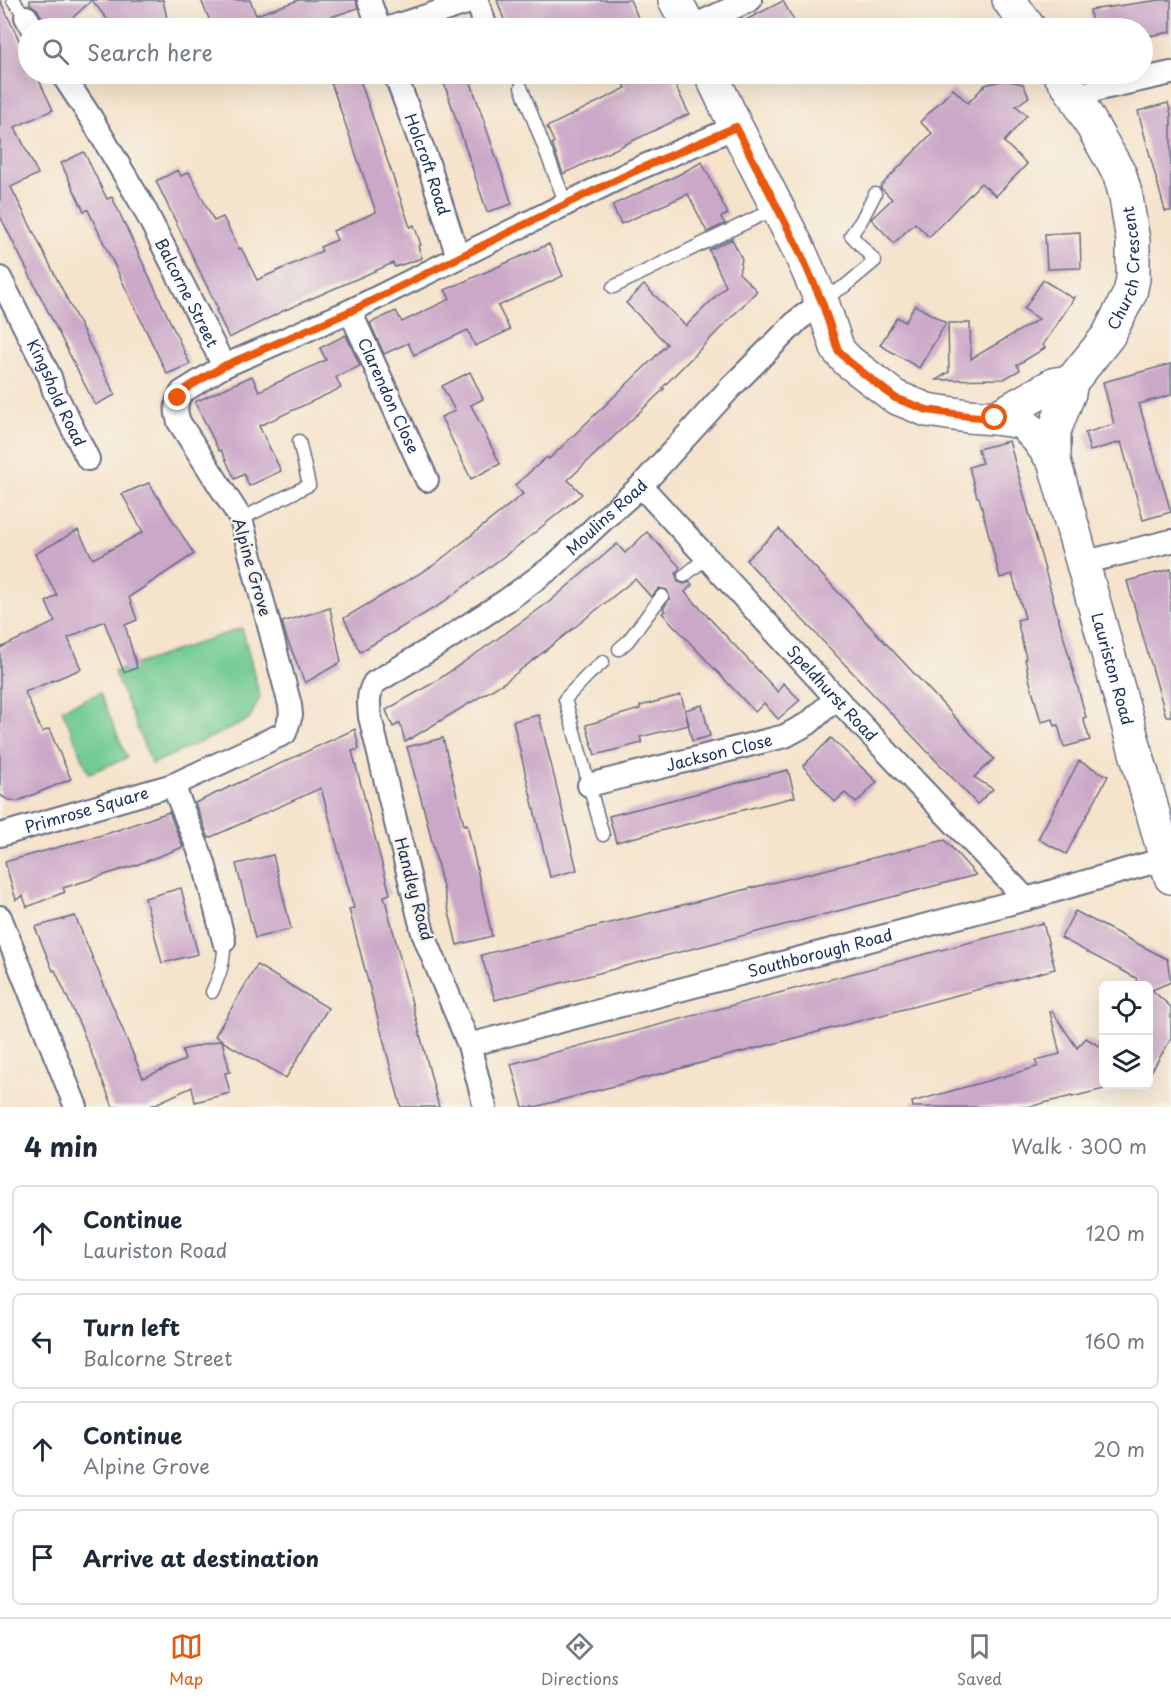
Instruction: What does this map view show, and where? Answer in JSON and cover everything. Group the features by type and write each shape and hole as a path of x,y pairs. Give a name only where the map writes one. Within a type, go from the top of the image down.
{"street":[{"path":"369,0 375,18"},
{"path":"420,18 476,0 482,18"},
{"path":"675,0 684,18"},
{"path":"711,18 750,0"},
{"path":"1009,0 1022,18"},
{"path":"1153,77 1171,73"},
{"name":"Balcorne Street","path":"69,84 142,206 224,366 351,311 635,171 736,127"},
{"name":"Holcroft Road","path":"400,84 458,257"},
{"name":"Lauriston Road","path":"716,84 799,250 822,302 838,350 848,361 895,398 927,410 1022,422 1054,461"},
{"path":"1068,85 1099,88 1118,84"},
{"name":"Church Crescent","path":"1068,85 1120,175 1133,241 1133,279 1130,293 1108,336 1071,382"},
{"name":"Kingshold Road","path":"3,290 50,377 54,391 88,459"},
{"name":"Moulins Road","path":"368,700 374,683 462,630 555,565 641,486 731,387 798,320 822,302"},
{"name":"Clarendon Close","path":"351,311 427,480"},
{"name":"Alpine Grove","path":"224,366 182,392 178,398 176,414 241,519 290,705 291,715 285,733"},
{"path":"995,418 1055,384 1071,382"},
{"name":"Lauriston Road","path":"1071,382 1054,431 1054,461 1169,864"},
{"name":"Speldhurst Road","path":"641,486 836,698 1026,899"},
{"path":"1082,563 1171,540"},
{"name":"Jackson Close","path":"589,784 785,736 809,723 836,698"},
{"name":"Handley Road","path":"368,700 370,717 423,933 469,1045 485,1107"},
{"name":"Primrose Square","path":"0,836 173,784 285,733"},
{"path":"173,784 204,862 224,941"},
{"name":"Southborough Road","path":"469,1045 1026,899 1169,864"},
{"path":"0,917 76,1107"}],"lane":[{"path":"521,87 566,204"},
{"path":"822,302 875,261 851,235 875,194"},
{"path":"613,287 777,207"},
{"path":"241,519 309,485 299,441"},
{"path":"684,576 706,558"},
{"path":"619,649 628,641 662,596"},
{"path":"603,662 565,699 603,835"},
{"path":"212,992 225,955 224,941"}],"green space":[{"path":"242,628 260,697 249,720 152,764 114,672"},
{"path":"100,693 127,758 89,773 62,709"}],"building":[{"path":"0,0 18,38 18,84 41,84 53,110 15,127 38,174 11,187 115,395 95,405 0,216"},
{"path":"30,0 92,0 72,18 42,18 37,9 30,4"},
{"path":"92,0 163,0 167,18 106,18"},
{"path":"201,0 250,0 256,15 299,0 356,0 358,8 331,18 209,18"},
{"path":"497,0 630,0 638,18 503,18"},
{"path":"1171,0 1171,32 1153,35 1153,18 1091,18 1090,10"},
{"path":"783,1 792,18 750,18"},
{"path":"331,84 361,84 410,227 414,225 421,245 418,246 422,258 395,267 393,263 283,311 229,338 216,310 218,309 156,181 178,170 181,176 189,172 214,221 223,217 257,280 322,251 320,247 337,240 333,231 376,212"},
{"path":"444,84 471,84 512,204 487,212"},
{"path":"624,84 675,84 689,114 563,174 547,127 626,88"},
{"path":"1023,84 1029,97 1016,106 1027,115 1004,142 1027,164 996,196 981,183 929,237 915,223 894,243 871,219 892,199 880,187 932,133 920,122 953,89 968,103 985,85"},
{"path":"1168,103 1171,114 1171,211 1165,211 1138,111"},
{"path":"84,152 107,199 112,197 190,364 167,374 88,210 84,211 61,163"},
{"path":"702,162 728,214 721,217 725,224 707,232 688,194 621,224 612,205"},
{"path":"1080,232 1081,268 1047,269 1045,234"},
{"path":"732,239 742,259 739,273 757,291 662,388 664,389 568,480 582,494 441,604 360,652 344,618 434,565 523,494 515,485 547,457 549,459 667,344 626,303 644,285 686,326 726,286 709,250"},
{"path":"549,244 563,276 498,306 510,330 475,346 468,330 414,355 408,343 384,354 370,323 396,311 402,322 450,299 445,290"},
{"path":"1043,280 1072,298 1075,297 1043,345 1045,348 1017,365 1020,370 1004,379 936,380 949,372 948,323 970,323 971,359 1039,319 1024,309"},
{"path":"915,305 946,323 919,368 880,345 897,317 905,322"},
{"path":"346,335 360,366 336,377 341,388 259,426 281,471 249,486 244,474 235,479 195,402 252,376 259,391 326,360 320,348"},
{"path":"1171,364 1171,395 1139,404 1171,512 1143,520 1121,442 1090,451 1085,433 1114,424 1103,382"},
{"path":"470,372 483,399 471,405 500,464 471,479 441,417 455,411 442,386"},
{"path":"1009,441 1086,717 1083,718 1090,740 1064,747 1058,725 1055,726 1053,719 1041,722 1017,620 1025,618 1012,574 1000,578 969,467 982,463 978,449"},
{"path":"149,483 194,554 129,597 137,620 125,625 137,668 124,672 104,621 68,638 81,669 25,692 42,732 49,729 71,779 18,801 8,800 0,795 0,648 55,622 46,602 57,595 35,554 78,530 93,559 143,532 122,494"},
{"path":"779,529 994,759 974,777 993,789 977,804 746,560"},
{"path":"647,532 680,567 676,574 678,582 685,584 689,582 692,585 685,592 778,692 783,683 800,700 778,719 764,703 755,712 662,613 670,598 667,590 659,588 651,597 635,579 505,682 405,742 400,723 393,727 386,710 433,683 549,602 617,544 625,553"},
{"path":"1171,569 1171,716 1166,716 1127,581"},
{"path":"330,608 341,662 305,683 282,622"},
{"path":"681,695 689,725 640,737 642,743 595,755 586,725 640,709 640,706"},
{"path":"702,705 710,736 692,741 685,710"},
{"path":"539,715 577,870 550,877 513,721"},
{"path":"355,729 359,749 352,751 390,894 384,896 439,1107 401,1107 349,909 354,908 321,788 209,838 195,803"},
{"path":"443,738 464,825 467,824 492,936 457,945 407,747"},
{"path":"831,738 877,782 856,803 845,793 835,802 803,766"},
{"path":"1079,761 1108,776 1066,854 1038,839"},
{"path":"788,770 795,797 616,842 609,816"},
{"path":"169,812 183,847 136,865 63,888 65,892 27,907 23,896 16,900 5,862 109,833"},
{"path":"945,840 976,875 495,1000 481,955"},
{"path":"273,855 291,929 255,938 236,864"},
{"path":"181,888 198,954 162,963 145,898"},
{"path":"1075,911 1167,959 1171,982 1153,990 1153,981 1137,981 1136,978 1061,938"},
{"path":"75,916 143,1078 185,1060 182,1050 222,1040 215,1036 257,965 328,1008 286,1078 222,1041 230,1072 225,1073 230,1093 195,1102 192,1087 149,1107 113,1107 83,1032 55,970 53,971 35,927"},
{"path":"1043,923 1055,969 535,1107 523,1107 511,1064"},
{"path":"1153,991 1171,1007 1171,1039 1153,1068"},
{"path":"1052,1011 1077,1048 1086,1038 1099,1046 1099,1089 1104,1089 1028,1107 913,1107 912,1102 1037,1067 1036,1060 1060,1054 1050,1012"}],"route":[{"path":"178,398 190,386 224,366 351,311 635,171 736,127 799,250 822,302 838,350 848,361 895,398 927,410 995,418"}]}
